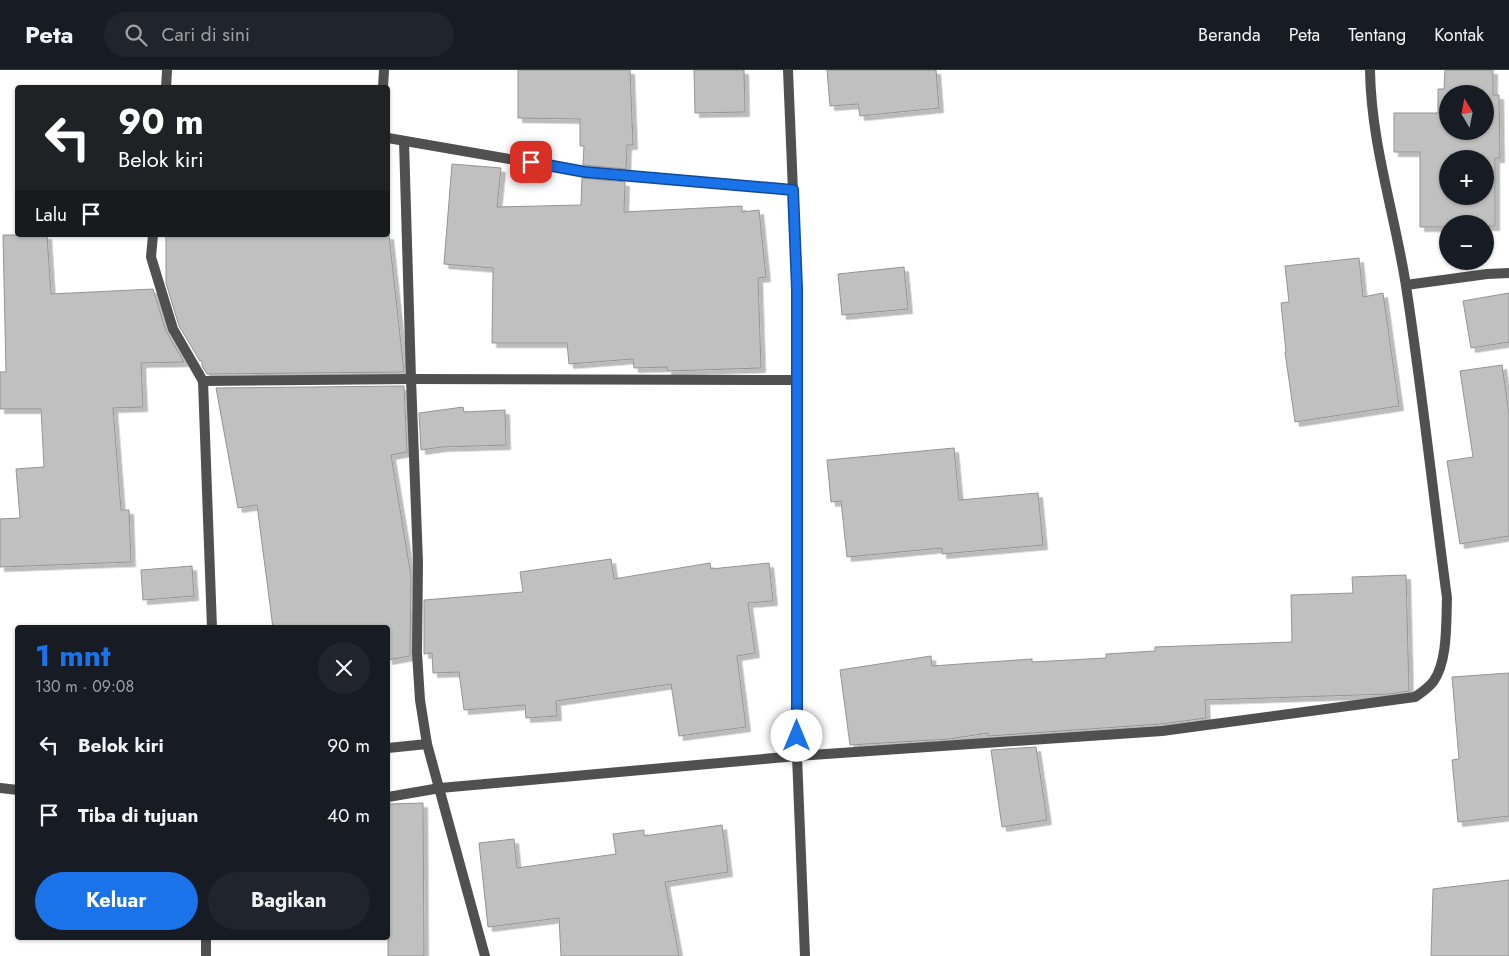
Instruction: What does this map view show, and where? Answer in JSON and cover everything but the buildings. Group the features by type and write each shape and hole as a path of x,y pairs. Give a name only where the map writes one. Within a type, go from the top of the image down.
{"street":[{"path":"166,85 167,70"},
{"path":"383,85 384,70"},
{"path":"788,70 797,289 797,756 805,956"},
{"path":"390,797 440,788 797,756 1162,731 1415,697 1434,682 1440,669 1444,647 1447,598 1406,285 1375,138 1370,98 1370,70"},
{"path":"390,138 585,172 793,190"},
{"path":"404,141 418,562 417,653 420,700 427,744 485,956"},
{"path":"153,237 151,257 173,329 203,381 212,625"},
{"path":"1406,285 1486,274 1509,273"},
{"path":"203,381 411,379 797,380"},
{"path":"390,748 427,744"},
{"path":"0,788 15,790"},
{"path":"206,940 206,956"}],"route":[{"path":"531,162 585,172 793,190 797,289 797,736"}]}
